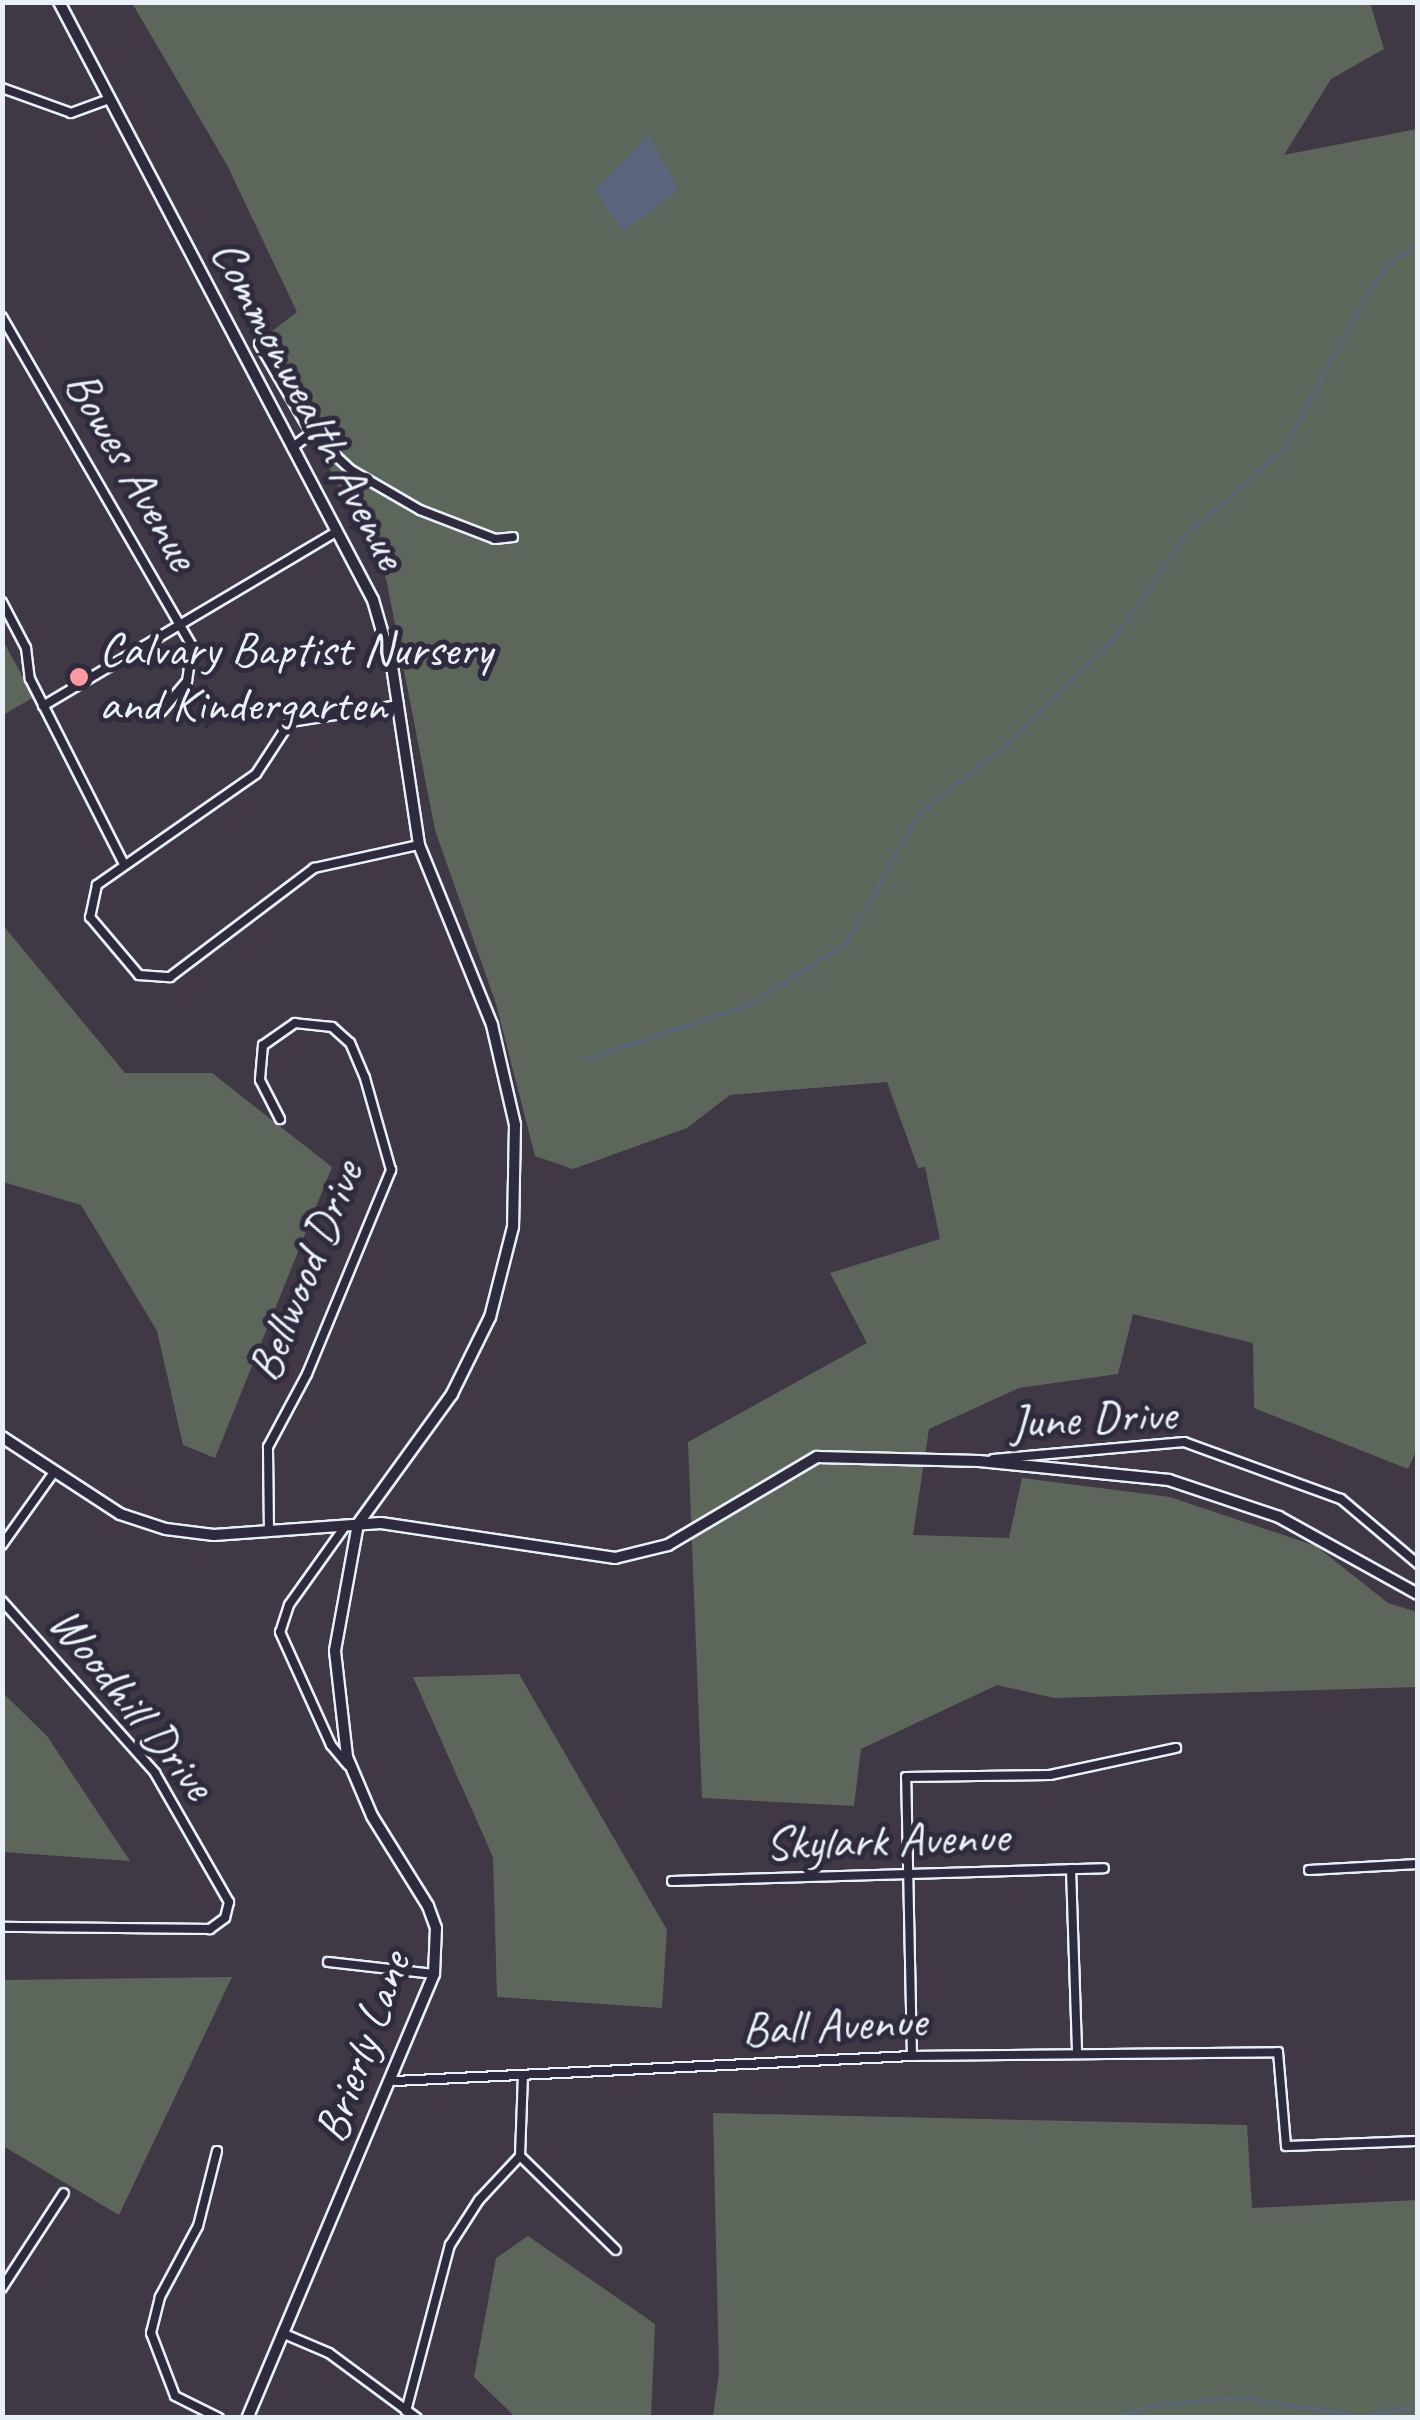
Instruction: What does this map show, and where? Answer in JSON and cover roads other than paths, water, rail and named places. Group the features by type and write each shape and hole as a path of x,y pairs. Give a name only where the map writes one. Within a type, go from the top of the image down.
{"street":[{"name":"Commonwealth Avenue","path":"59,2 372,600 399,705 419,845 492,1025 510,1091 514,1227 490,1317 463,1376 352,1525"},
{"path":"2,88 71,113 110,99"},
{"name":"Bowes Avenue","path":"2,317 192,646 191,666 161,712"},
{"path":"259,344 312,433 351,470 420,510 495,538 513,537"},
{"path":"292,448 312,433"},
{"path":"43,706 336,532"},
{"path":"2,602 26,648 43,706 124,864"},
{"path":"399,705 290,722 256,774 97,885 89,904 99,932 139,974 170,977 314,868 419,845"},
{"name":"Bellwood Drive","path":"269,1531 268,1447 307,1374 392,1170 366,1078 350,1043 332,1027 294,1023 263,1045 260,1080 280,1119"},
{"path":"2,1437 52,1475 120,1514 166,1529 214,1535 352,1525 615,1558 668,1545 817,1457 979,1461 1169,1480 1279,1518 1418,1594"},
{"name":"June Drive","path":"979,1461 1184,1442 1341,1499 1418,1564"},
{"path":"2,1545 52,1475"},
{"path":"352,1525 289,1606 280,1632 330,1746 352,1768"},
{"name":"Brierly Lane","path":"248,2418 394,2080 434,1974 436,1928 428,1906 372,1816 352,1768 336,1704 334,1651 352,1525"},
{"name":"Woodhill Drive","path":"2,1601 155,1773 229,1902 224,1918 210,1930 2,1927"},
{"path":"912,2056 904,1876 906,1777 1050,1775 1176,1748"},
{"path":"1309,1870 1418,1864"},
{"path":"1071,1868 1077,2052"},
{"name":"Skylark Avenue","path":"672,1881 1104,1868"},
{"path":"328,1962 434,1974"},
{"name":"Ball Avenue","path":"394,2080 912,2056 1278,2052 1286,2146 1418,2140"},
{"path":"406,2411 450,2245 478,2200 520,2156 523,2076"},
{"path":"217,2151 198,2226 160,2297 152,2333 175,2396 219,2418"},
{"path":"520,2156 616,2250"},
{"path":"2,2288 64,2193"},
{"path":"282,2333 329,2353 416,2418"}],"water":[{"path":"649,136 679,190 623,231 595,190"}],"waterway":[{"path":"587,1058 749,1004 845,944 917,815 1008,743 1114,638 1184,536 1284,449 1364,297 1388,264 1418,245"},
{"path":"1107,2418 1162,2404 1241,2397 1359,2416 1418,2406"}],"place":[{"name":"Calvary Baptist Nursery and Kindergarten","path":"79,677"}]}
